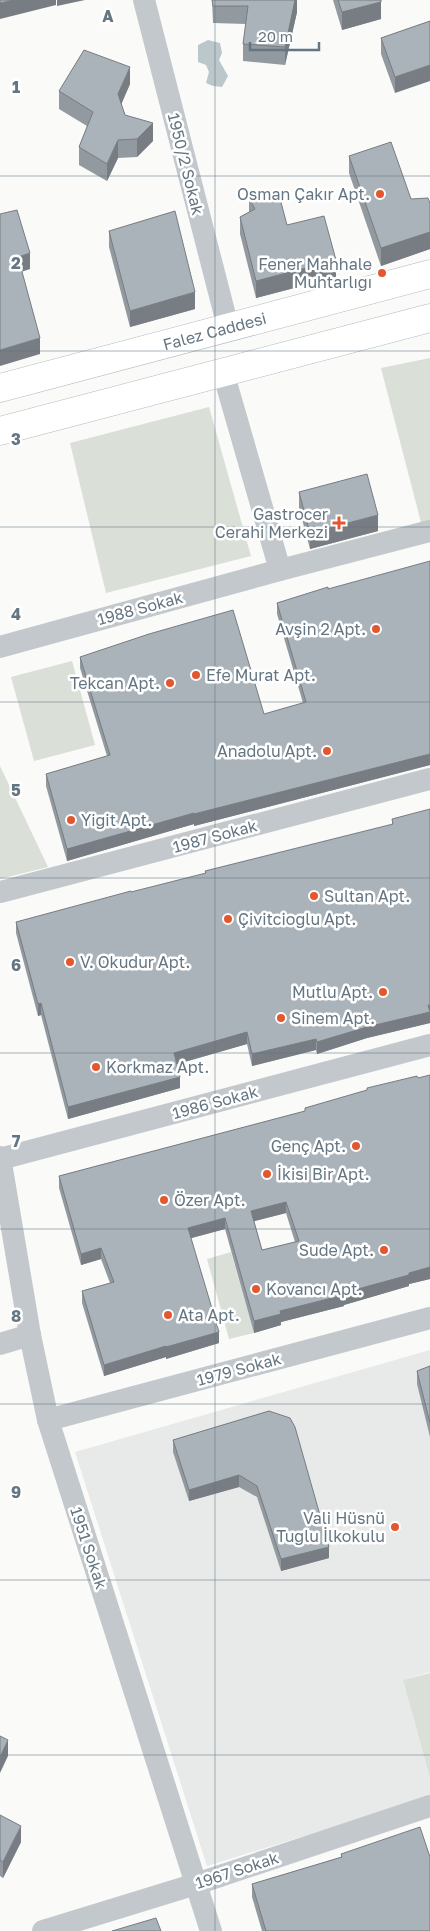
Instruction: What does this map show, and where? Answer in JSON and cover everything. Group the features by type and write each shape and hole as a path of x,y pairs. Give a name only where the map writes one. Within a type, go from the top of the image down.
{"street":[{"name":"1950/2 Sokak","path":"144,0 228,327"},
{"name":"Falez Caddesi","path":"0,388 430,274"},
{"path":"0,431 430,318"},
{"path":"223,372 280,570"},
{"name":"1988 Sokak","path":"0,647 430,531"},
{"name":"1987 Sokak","path":"0,892 430,779"},
{"name":"1986 Sokak","path":"0,1158 430,1045"},
{"name":"1951 Sokak","path":"0,1158 30,1335 48,1420 211,1931"},
{"name":"1979 Sokak","path":"48,1420 430,1318"},
{"path":"0,1344 30,1335"},
{"name":"1967 Sokak","path":"44,1931 196,1884 430,1806"}],"shaded area":[{"path":"208,40 220,43 222,53 219,60 228,76 222,87 206,83 209,72 206,65 198,62 198,45"},
{"path":"430,358 430,533 424,534 381,368"},
{"path":"209,407 251,556 106,593 70,443"},
{"path":"72,661 95,745 34,761 11,677"},
{"path":"0,766 48,867 0,879"},
{"path":"231,1252 254,1333 229,1339 207,1259"},
{"path":"430,1350 430,1672 403,1680 430,1778 430,1797 207,1866 75,1452"},
{"path":"430,1673 430,1778 403,1680"}],"building":[{"path":"0,0 14,0 0,3"},
{"path":"212,0 295,0 285,47 243,44 248,6 213,6"},
{"path":"338,0 381,0 381,2 342,12"},
{"path":"430,21 430,65 395,77 381,38"},
{"path":"84,50 130,67 118,94 125,115 153,123 137,139 118,140 107,164 79,147 93,112 59,91"},
{"name":"Osman Çakır Apt.","path":"391,142 411,199 428,198 430,203 430,232 381,248 349,156"},
{"path":"278,191 287,225 324,216 336,260 256,281 240,217 255,209 249,198"},
{"path":"17,210 30,253 18,257 40,338 0,350 0,214"},
{"path":"175,211 195,292 130,311 109,231"},
{"path":"367,474 378,515 310,533 299,492"},
{"path":"430,561 430,754 194,813 67,849 46,774 110,755 80,657 149,634 233,610 264,714 306,702 277,603 328,587 328,589"},
{"path":"430,809 430,1005 428,1005 430,1012 367,1027 317,1042 316,1039 252,1054 247,1032 174,1053 180,1077 68,1107 41,1003 38,1004 16,922 206,873 205,871 393,824 392,819"},
{"path":"430,1075 430,1267 409,1273 409,1275 343,1293 344,1295 280,1311 281,1314 254,1321 225,1218 188,1228 219,1332 104,1365 82,1291 114,1282 101,1248 81,1254 59,1176 305,1111 305,1108 367,1090 367,1088 417,1076 418,1078","holes":["286,1202 299,1241 262,1250 251,1211"]},
{"path":"430,1366 430,1423 417,1371"},
{"path":"269,1411 290,1418 295,1427 329,1547 281,1559 257,1486 239,1475 189,1490 173,1440"},
{"path":"0,1736 8,1740 0,1757"},
{"path":"0,1815 21,1826 3,1862 0,1860"},
{"path":"420,1827 430,1857 430,1931 266,1931 252,1884 342,1857 341,1854"},
{"path":"156,1918 161,1931 112,1931"}],"place":[{"name":"Osman Çakır Apt.","path":"380,194"},
{"name":"Fener Mahhale Muhtarlığı","path":"382,273"},
{"name":"Gastrocer Cerahi Merkezi","path":"339,523"},
{"name":"Avşin 2 Apt.","path":"376,629"},
{"name":"Efe Murat Apt.","path":"196,675"},
{"name":"Tekcan Apt.","path":"170,683"},
{"name":"Anadolu Apt.","path":"327,751"},
{"name":"Yiğit Apt.","path":"71,820"},
{"name":"Sultan Apt.","path":"314,896"},
{"name":"Çivitcioğlu Apt.","path":"228,919"},
{"name":"V. Okudur Apt.","path":"70,962"},
{"name":"Mutlu Apt.","path":"383,992"},
{"name":"Sinem Apt.","path":"281,1018"},
{"name":"Korkmaz Apt.","path":"96,1067"},
{"name":"Genç Apt.","path":"356,1146"},
{"name":"İkisi Bir Apt.","path":"267,1174"},
{"name":"Özer Apt.","path":"164,1200"},
{"name":"Sude Apt.","path":"384,1250"},
{"name":"Kovancı Apt.","path":"256,1289"},
{"name":"Ata Apt.","path":"168,1315"},
{"name":"Vali Hüsnü Tuğlu İlkokulu","path":"395,1527"}]}
